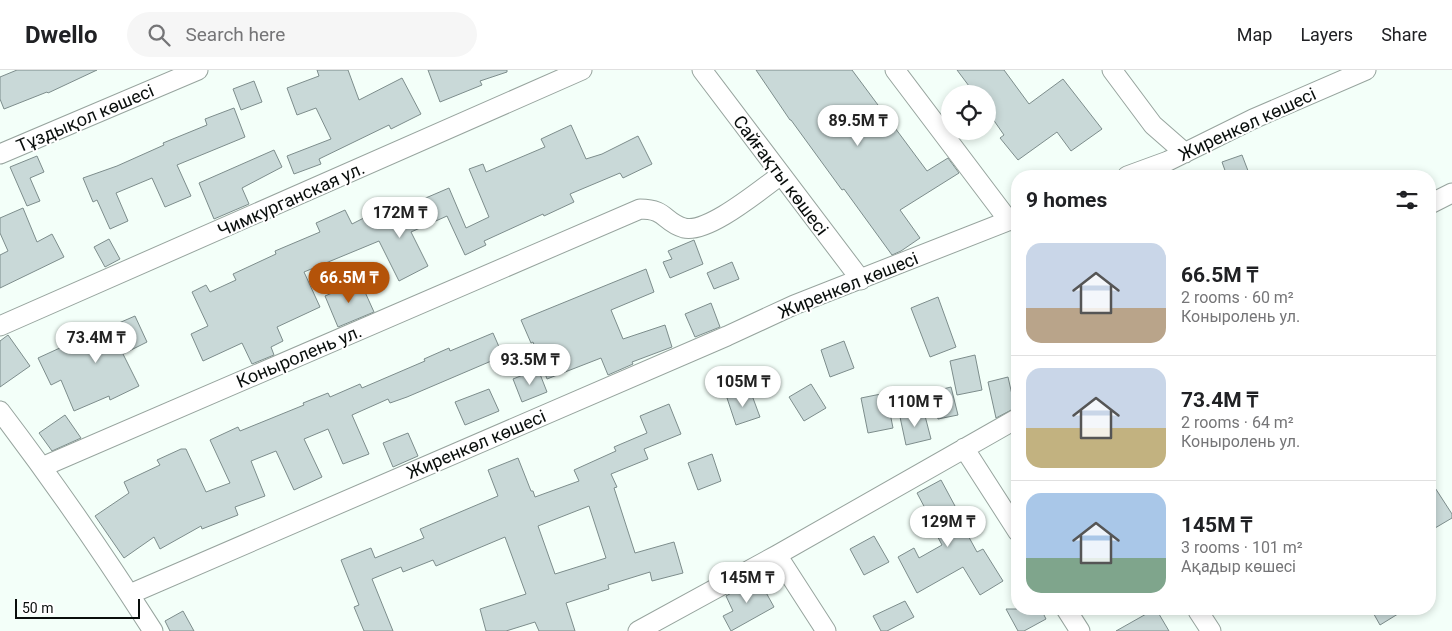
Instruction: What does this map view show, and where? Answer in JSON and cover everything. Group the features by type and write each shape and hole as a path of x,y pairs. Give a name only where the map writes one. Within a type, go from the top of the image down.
{"street":[{"name":"Тұздықол көшесі","path":"0,154 198,70"},
{"name":"Чимкурганская ул.","path":"0,326 582,70"},
{"name":"Сайғақты көшесі","path":"702,70 861,280"},
{"path":"895,70 1011,216"},
{"path":"1112,70 1153,125 1185,153"},
{"name":"Жиренкөл көшесі","path":"1143,170 1168,161 1253,119 1366,70"},
{"name":"Коныролень ул.","path":"42,467 640,209 658,211 674,225 696,229 713,222 781,175"},
{"path":"1436,201 1452,193"},
{"name":"Жиренкөл көшесі","path":"130,594 727,336 794,305 1011,220"},
{"path":"0,411 42,467 130,594 153,631"},
{"path":"638,631 777,555 1011,422"},
{"path":"964,448 1011,521"},
{"path":"777,555 826,631"},
{"path":"1070,615 1080,631"},
{"path":"1200,615 1211,631"}],"building":[{"path":"17,70 97,70 48,93 4,109 0,99 0,77"},
{"path":"317,70 348,70 359,100 402,78 421,114 391,129 389,125 319,159 321,164 294,174 287,156 331,139 316,108 297,115 287,88 319,76"},
{"path":"428,70 507,70 507,72 480,81 482,85 440,102"},
{"path":"756,70 852,70 927,171 948,158 959,173 900,210 920,238 892,255 790,120"},
{"path":"957,70 1004,70 1029,104 1063,79 1102,129 1071,151 1057,132 1018,160 1000,138 1004,135 996,124 996,85 968,85"},
{"path":"254,81 262,102 241,110 233,89"},
{"path":"234,108 245,137 177,165 191,196 165,207 152,178 116,193 128,221 110,229 97,200 93,202 83,178 117,166 164,145 163,143 207,125 205,119"},
{"path":"571,125 586,159 602,154 638,136 652,164 623,178 620,173 570,194 574,202 484,241 486,245 465,255 447,216 411,232 428,266 399,281 379,241 304,272 320,307 277,327 283,341 271,347 274,355 252,364 242,343 203,361 191,334 208,326 192,292 206,285 210,292 236,280 233,274 276,254 275,251 320,232 316,223 345,210 352,224 397,201 400,209 449,188 466,228 489,217 469,169 483,164 486,172 545,147 541,139"},
{"path":"274,150 282,167 242,188 249,204 214,219 199,183"},
{"path":"1242,155 1248,170 1225,170 1222,162"},
{"path":"37,156 44,172 30,178 40,201 27,206 10,167"},
{"path":"23,208 37,242 52,234 64,257 0,288 0,255 8,251 0,233 0,218"},
{"path":"109,239 120,259 105,267 94,247"},
{"path":"694,240 703,264 670,278 663,262 672,259 668,251"},
{"path":"732,262 739,279 714,289 707,273"},
{"path":"646,269 654,292 611,310 623,339 665,325 672,347 632,362 633,364 608,375 601,358 547,379 533,342 531,343 521,320"},
{"path":"360,281 374,312 338,327 325,296"},
{"path":"938,297 956,347 930,357 911,308"},
{"path":"711,303 720,327 695,337 685,314"},
{"path":"135,316 147,342 123,354 139,386 110,400 109,396 74,411 61,380 51,385 38,358 73,342 71,339 97,328 98,332"},
{"path":"493,333 503,356 407,397 390,403 388,399 352,415 369,454 343,464 328,429 304,439 322,477 294,490 276,451 251,461 265,496 235,507 238,515 202,529 201,526 160,549 154,537 124,558 95,516 129,493 124,482 160,465 157,460 181,449 186,449 206,492 230,483 210,440 238,427 240,431 304,405 303,403 328,393 330,397 360,384 362,388 425,361 424,359 449,348 450,351"},
{"path":"8,335 30,366 0,387 0,341"},
{"path":"844,341 854,368 830,377 821,350"},
{"path":"975,355 982,390 957,395 950,361"},
{"path":"538,369 547,392 522,402 513,379"},
{"path":"1008,377 1011,390 1011,410 996,418 988,382"},
{"path":"811,384 826,408 804,421 789,397"},
{"path":"951,387 958,415 938,419 931,392"},
{"path":"489,389 499,411 465,425 455,402"},
{"path":"750,390 760,417 736,425 727,398"},
{"path":"886,393 893,428 868,433 861,398"},
{"path":"669,404 681,434 644,449 648,459 611,474 617,487 614,488 635,553 674,542 683,573 652,581 650,572 608,585 609,589 566,603 575,631 539,631 535,622 506,631 486,631 480,609 526,594 505,537 436,566 433,560 403,572 401,567 372,579 393,631 364,631 354,607 359,605 341,560 371,548 375,558 424,538 420,529 498,496 488,470 518,458 535,497 579,481 574,470 616,451 614,447 647,433 640,416","holes":["589,506 606,558 555,574 538,526"]},
{"path":"924,412 931,439 906,445 900,417"},
{"path":"65,415 81,438 52,451 39,433"},
{"path":"408,433 418,456 393,467 383,443"},
{"path":"712,454 721,481 698,490 688,463"},
{"path":"941,480 955,506 953,508 977,552 983,549 1003,581 980,595 963,567 917,593 898,557 914,548 919,558 942,545 917,493"},
{"path":"1436,489 1452,514 1452,518 1436,527"},
{"path":"874,536 889,562 864,575 850,549"},
{"path":"758,578 774,607 731,631 723,616 733,611 726,596"},
{"path":"905,601 914,617 887,631 881,631 873,616"},
{"path":"1006,609 1011,609 1011,615 1044,615 1046,619 1024,631 1018,631"},
{"path":"183,611 194,631 170,631 165,621"},
{"path":"1144,615 1160,615 1169,631 1116,631"},
{"path":"1374,615 1396,615 1380,625"}]}
